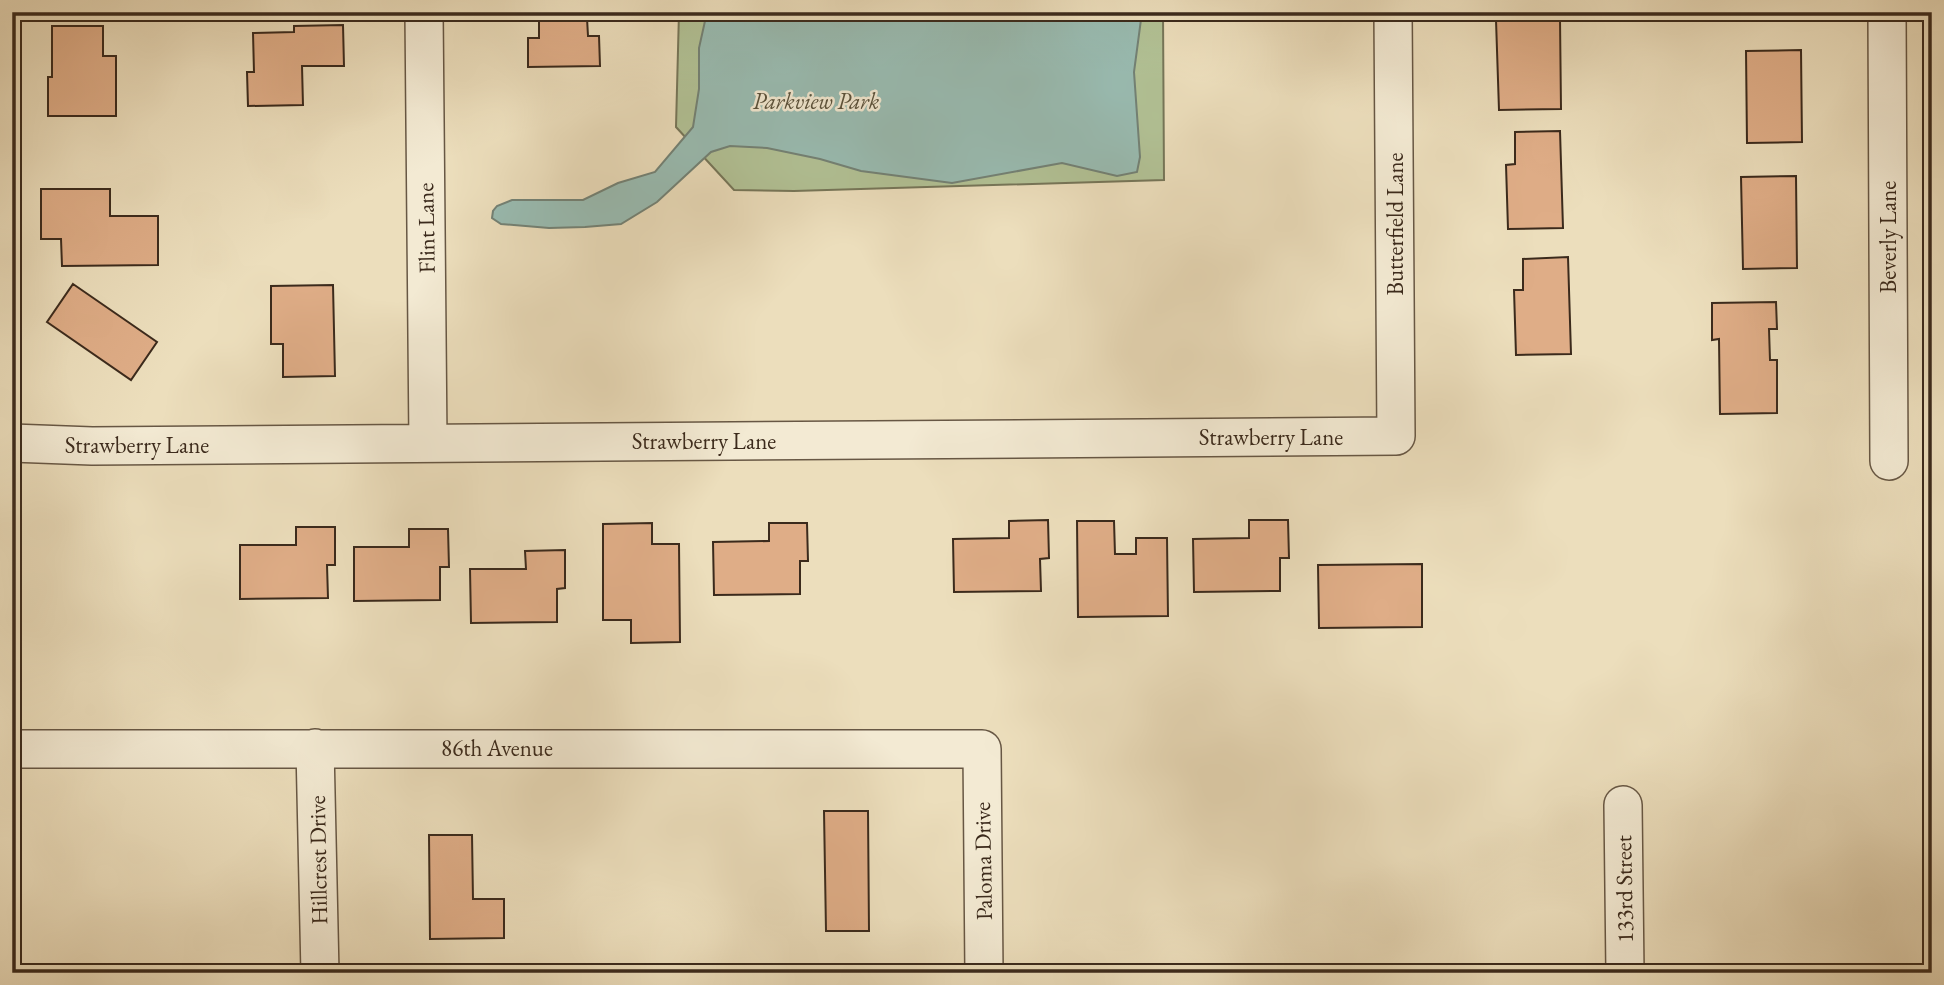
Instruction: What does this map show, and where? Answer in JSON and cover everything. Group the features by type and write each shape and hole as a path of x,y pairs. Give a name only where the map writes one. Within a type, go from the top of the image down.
{"street":[{"name":"Flint Lane","path":"424,12 428,443"},
{"name":"Butterfield Lane","path":"1394,12 1396,436"},
{"name":"Beverly Lane","path":"1887,12 1889,461"},
{"name":"Strawberry Lane","path":"12,443 92,446 1396,436"},
{"name":"Hillcrest Drive","path":"315,748 320,973"},
{"name":"86th Avenue","path":"12,749 982,749"},
{"name":"Paloma Drive","path":"982,749 984,973"},
{"name":"133rd Street","path":"1623,805 1625,973"}],"green space":[{"name":"Parkview Park","path":"679,12 1163,12 1164,180 794,191 734,190 676,127"}],"water":[{"name":"Parkview Park","path":"707,12 1142,12 1134,72 1140,157 1137,172 1117,176 1062,163 952,183 861,171 767,148 730,146 711,152 657,202 621,224 549,228 501,224 492,218 497,206 512,200 583,200 618,183 655,172 693,127 699,89 699,48"}],"building":[{"path":"506,12 599,12 599,18 587,18 588,36 599,36 600,66 528,67 528,38 539,38 539,18 506,18"},
{"path":"1560,19 1561,109 1499,110 1496,20"},
{"path":"343,25 344,66 302,66 303,105 248,106 247,72 254,72 253,33 294,32 294,26"},
{"path":"52,26 103,26 103,56 116,56 116,116 48,116 48,77 52,77"},
{"path":"1801,50 1802,142 1747,143 1746,51"},
{"path":"1560,131 1563,228 1508,229 1506,165 1515,164 1515,132"},
{"path":"1796,176 1797,268 1743,269 1741,177"},
{"path":"41,189 110,189 110,216 158,216 158,265 62,266 61,239 41,239"},
{"path":"1568,257 1571,354 1516,355 1514,290 1523,290 1523,259"},
{"path":"73,284 157,342 131,380 47,322"},
{"path":"333,285 335,376 283,377 283,344 271,344 271,286"},
{"path":"1776,302 1777,329 1769,329 1770,360 1777,360 1777,413 1720,414 1719,339 1712,340 1712,303"},
{"path":"1048,520 1049,558 1040,559 1041,591 954,592 953,539 1009,538 1009,521"},
{"path":"1249,520 1288,520 1289,558 1280,558 1280,591 1194,592 1193,539 1249,538"},
{"path":"1077,521 1114,521 1115,554 1136,554 1136,538 1167,538 1168,616 1078,617"},
{"path":"652,523 652,544 679,544 680,642 631,643 631,620 603,620 603,524"},
{"path":"769,523 807,523 808,561 800,561 800,594 714,595 713,542 769,541"},
{"path":"296,527 335,527 335,565 327,565 328,598 240,599 240,545 296,545"},
{"path":"409,529 448,529 449,567 440,567 440,600 354,601 354,547 409,547"},
{"path":"565,550 565,588 557,589 557,622 471,623 470,569 526,569 525,551"},
{"path":"1422,564 1422,627 1319,628 1318,565"},
{"path":"824,811 868,811 869,931 826,931"},
{"path":"429,835 472,835 473,899 504,899 504,938 430,939"}]}
